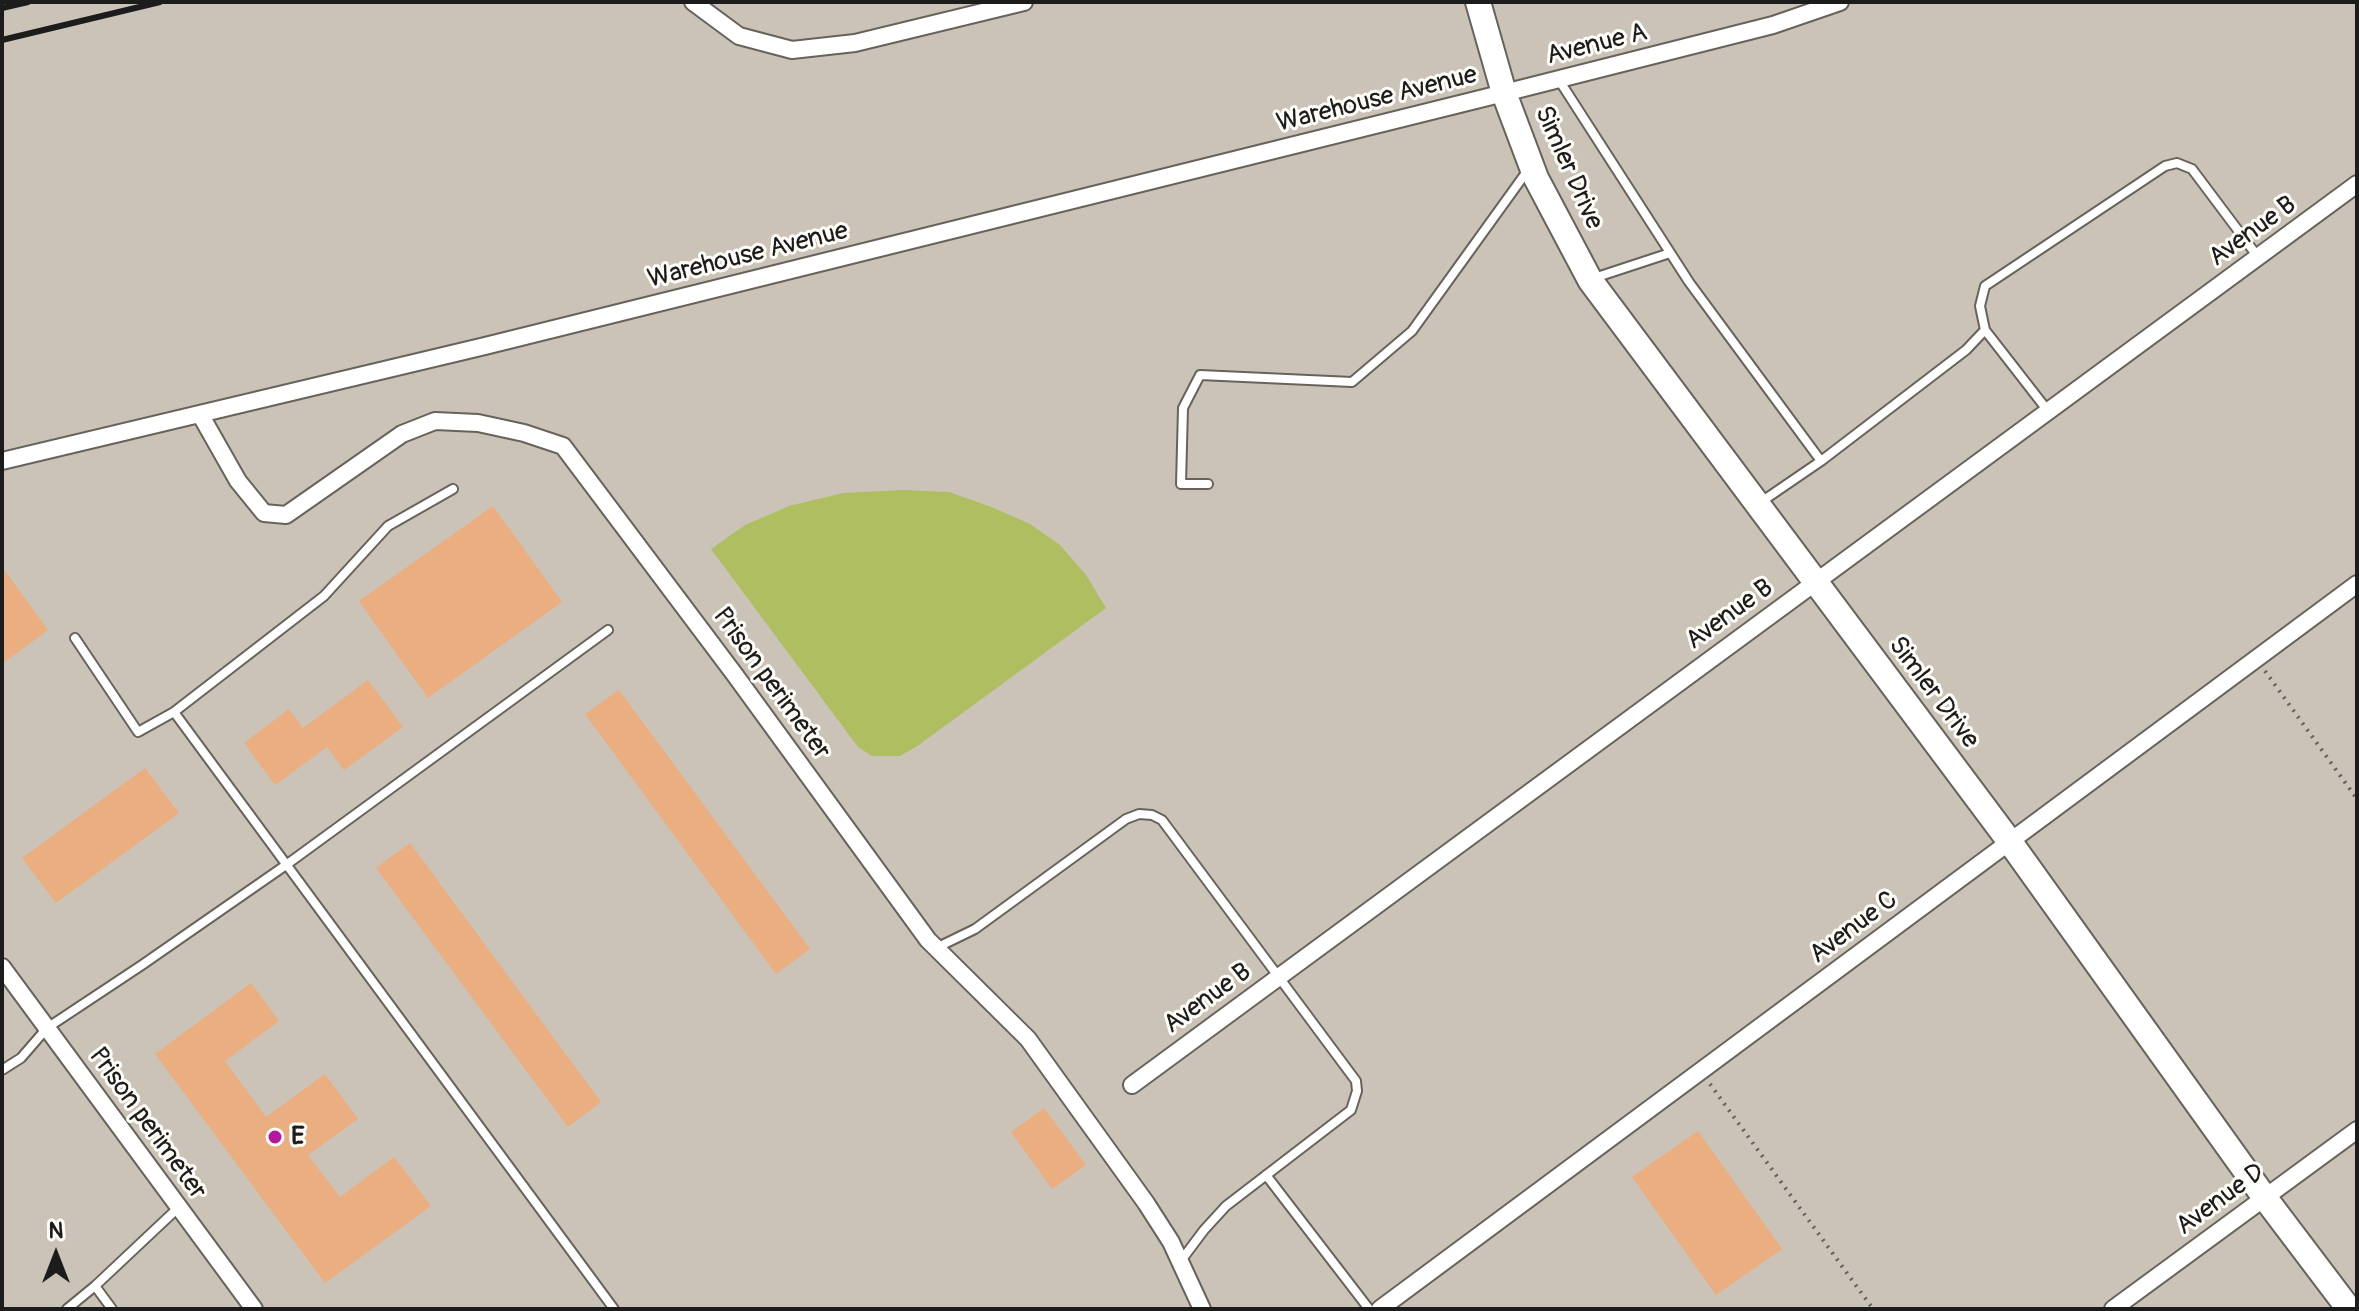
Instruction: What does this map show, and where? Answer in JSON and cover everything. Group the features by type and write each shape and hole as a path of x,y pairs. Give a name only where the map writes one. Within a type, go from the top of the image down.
{"street":[{"path":"693,2 739,36 792,50 855,43 1024,2"},
{"name":"Simler Drive","path":"1478,2 1504,93 1531,166 1590,280 2010,842 2265,1198 2349,1309"},
{"name":"Avenue A","path":"1504,93 1773,25 1840,2"},
{"name":"Warehouse Avenue","path":"2,461 516,338 1504,93"},
{"name":"Avenue B","path":"1132,1085 2357,184"},
{"name":"Prison perimeter","path":"200,414 238,481 264,513 286,515 402,434 435,421 478,423 563,446 928,940 1028,1039 1146,1203 1171,1242 1202,1309"},
{"name":"Avenue C","path":"1380,1309 2357,584"},
{"name":"Prison perimeter","path":"2,967 254,1309"},
{"name":"Avenue D","path":"2113,1309 2357,1130"}],"lane":[{"path":"1559,79 1689,282 1821,461"},
{"path":"2048,411 1985,330 1980,306 1985,286 2165,166 2177,163 2192,169 2258,257"},
{"path":"1208,484 1181,484 1183,408 1200,375 1352,382 1412,331 1531,166"},
{"path":"1590,280 1670,253"},
{"path":"1757,505 1821,461 1966,350 1985,330"},
{"path":"75,638 138,732 174,712 324,596 388,526 453,489"},
{"path":"2,1070 21,1058 47,1028 286,865 608,630"},
{"path":"174,712 614,1309"},
{"path":"936,948 975,929 1126,819 1139,814 1162,820 1356,1081 1357,1091 1351,1110 1226,1206 1180,1263"},
{"path":"1266,1175 1369,1309"},
{"path":"67,1309 179,1207"},
{"path":"95,1286 112,1309"}],"path":[{"path":"2257,660 2357,799"},
{"path":"1701,1072 1873,1309"}],"shaded area":[{"path":"2,2 2357,2 2357,1309 2,1309"}],"green space":[{"path":"903,490 949,492 1030,524 1060,545 1086,575 1106,608 916,747 900,756 872,756 858,747 711,549 745,525 789,506 843,493"}],"building":[{"path":"493,506 562,602 428,698 359,601"},
{"path":"2,567 48,630 2,664"},
{"path":"368,680 403,727 344,770 327,747 275,785 244,743 289,709 303,728"},
{"path":"619,690 810,949 776,974 585,714"},
{"path":"145,768 179,813 56,903 22,858"},
{"path":"410,843 601,1102 568,1127 376,868"},
{"name":"E","path":"251,983 279,1021 225,1061 266,1117 325,1074 358,1119 308,1155 340,1197 394,1157 431,1206 325,1283 155,1054"},
{"path":"1044,1108 1086,1165 1052,1189 1011,1132"},
{"path":"1698,1131 1782,1249 1716,1295 1632,1177"}],"railway":[{"path":"2,8 28,2"},
{"path":"2,40 160,2"}],"place":[{"name":"E","path":"275,1137"}]}
